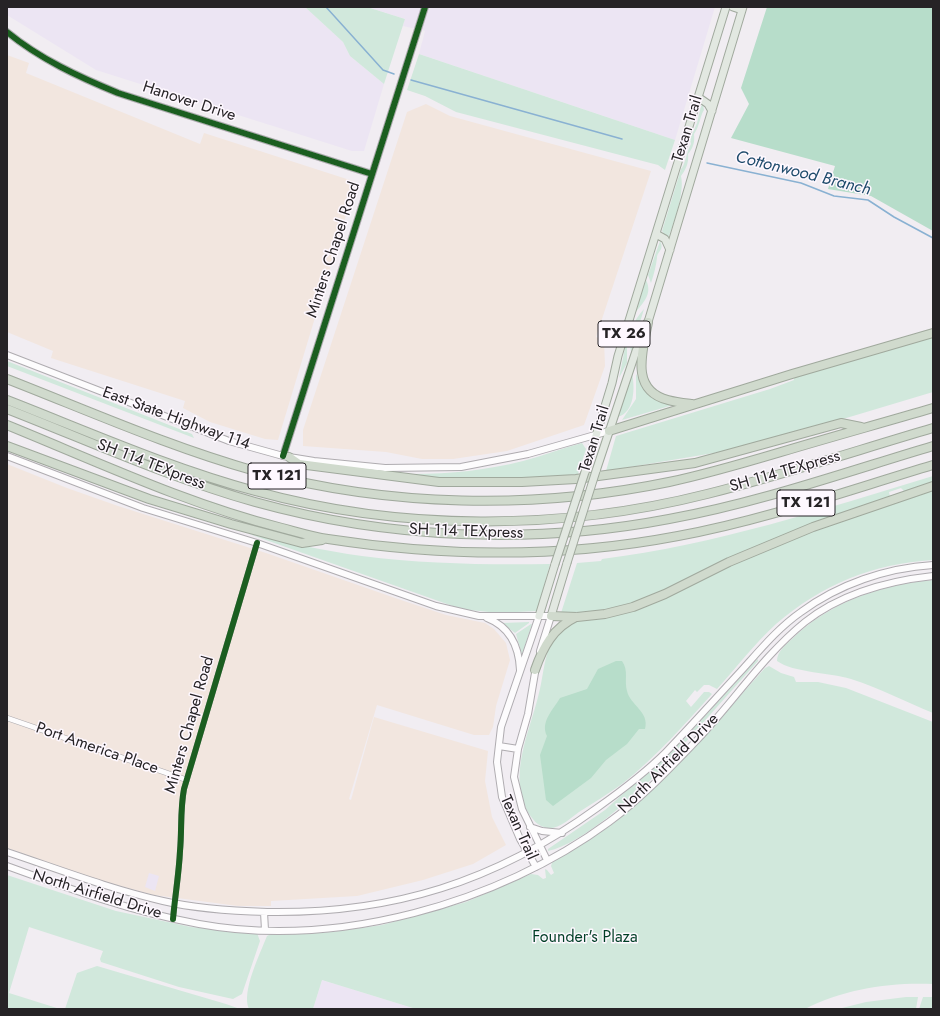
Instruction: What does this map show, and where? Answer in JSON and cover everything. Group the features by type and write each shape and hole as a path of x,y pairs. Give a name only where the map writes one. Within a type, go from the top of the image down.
{"highway":[{"path":"648,322 640,364 642,376 647,386 663,398 695,404"},
{"path":"609,431 792,374 933,333"},
{"name":"TX 121","path":"7,379 199,454 249,469 332,488 417,498 486,501 524,500 611,493 707,473 933,408"},
{"name":"SH 114 TEXpress","path":"7,400 184,469 291,500 365,513 480,521 556,518 602,514 670,502 744,484 933,428"},
{"name":"SH 114 TEXpress","path":"7,409 182,478 254,502 328,518 366,524 411,530 480,534 563,533 669,519 744,502 933,446"},
{"path":"286,456 299,464 412,479 470,483 542,482 590,477 695,462 841,423 864,428"},
{"name":"TX 121","path":"7,425 213,508 327,539 444,551 499,553 546,552 630,544 678,536 752,518 933,465"},
{"path":"7,446 149,499 231,524 302,543 327,539"},
{"path":"551,616 577,617 605,614 633,607 665,594 729,562 813,527 933,486"},
{"path":"535,670 544,648 556,631 567,621 577,617"}],"main road":[{"name":"Texan Trail","path":"536,867 527,853 510,819 502,797 497,762 498,746 506,710 520,675 597,435 618,356 726,7"},
{"path":"733,7 743,8"},
{"name":"Texan Trail","path":"547,860 530,827 517,793 514,777 518,749 528,714 535,670 596,470 636,351 648,322 743,8"},
{"path":"698,97 708,104 712,112"},
{"path":"656,234 665,239 670,250"},
{"name":"East State Highway 114","path":"7,355 229,441 286,456 385,468 442,468 501,460 609,431"},
{"path":"7,456 143,508 257,543 407,597 452,611 492,620 504,628 512,637 519,662 520,675"},
{"name":"North Airfield Drive","path":"7,852 113,888 174,903 240,912 317,912 389,902 447,887 527,853 562,833 629,784 665,753 759,652 787,623 802,611 819,600 855,582 892,571 933,565"},
{"name":"North Airfield Drive","path":"7,868 141,911 201,925 265,930 332,927 367,924 431,909 482,891 536,867 609,822 654,783 699,738 767,660 806,622 824,609 859,592 891,583 933,576"},
{"path":"479,616 551,616"},
{"path":"498,746 518,749"},
{"path":"530,827 542,831 562,833"},
{"path":"264,912 265,930"}],"street":[{"name":"Minters Chapel Road","path":"286,456 372,174 425,7"},
{"name":"Hanover Drive","path":"7,32 46,59 79,76 118,92 372,174"},
{"name":"Minters Chapel Road","path":"173,919 181,846 181,807 187,780 257,543"},
{"name":"Port America Place","path":"7,718 187,780"}],"shaded area":[{"path":"7,7 305,7 343,42 350,56 384,84 364,151 352,151 96,70 7,15"},
{"path":"367,7 715,7 675,140 419,54 425,31 403,26 405,19"},
{"path":"7,55 29,63 26,73 200,144 204,133 356,182 278,440 265,439 210,422 183,408 185,401 51,358 53,351 7,332"},
{"path":"426,104 450,116 651,171 596,337 604,340 605,366 584,425 507,451 453,459 422,459 386,452 303,446 303,430 407,112"},
{"path":"7,464 67,488 118,506 266,553 446,615 485,623 494,629 506,643 510,660 496,706 493,727 489,735 474,735 377,705 349,799 351,800 374,717 488,751 485,781 492,817 506,845 473,864 423,880 357,896 271,901 271,906 238,906 154,895 105,882 7,848"},
{"path":"149,873 159,876 155,891 145,887"},
{"path":"322,980 416,1009 313,1009"}],"green space":[{"path":"305,7 367,7 405,19 384,84 350,56 343,42"},
{"path":"767,7 933,7 933,231 871,196 828,189 835,166 731,138 749,104 741,88"},
{"path":"419,54 675,140 665,170 658,165 456,112 425,96 407,90"},
{"path":"703,105 704,110 694,134 694,142 688,154 687,166 681,176 682,183 680,200 667,242 667,238 662,231 681,169 684,165 691,144 690,139 697,123 701,106"},
{"path":"660,241 662,246 657,256 651,283 648,275"},
{"path":"646,280 648,285 648,294 644,302 635,313"},
{"path":"644,309 631,352 630,340 632,329 636,319"},
{"path":"933,335 933,392 783,437 726,451 606,471 616,436 770,389 794,380 793,375"},
{"path":"627,338 627,363 619,378"},
{"path":"7,361 192,434 194,438 7,366"},
{"path":"632,373 633,392 631,405 624,414 618,417"},
{"path":"636,374 640,380 673,405 622,420 636,399"},
{"path":"582,443 586,449 578,474 537,478 496,479 454,479 413,476 413,474 455,472 496,467 530,459"},
{"path":"933,476 933,483 905,492 901,488 889,492 890,497 628,605 589,612 561,613 577,563 601,561 602,559 686,545 769,525"},
{"path":"933,490 933,560 911,562 869,571 830,587 812,598 794,610 768,631 717,689 709,685 704,685 697,692 695,690 686,701 691,707 704,692 709,692 712,694 658,752 622,784 556,827 544,827 539,825 533,819 529,814 523,800 520,786 520,771 525,740 540,691 544,665 550,646 559,633 571,623 685,587 765,550 869,510"},
{"path":"249,534 334,552 385,559 456,563 550,564 537,611 498,613 461,609"},
{"path":"933,580 933,713 851,679 792,668 777,661 780,652 789,641 806,626 839,606 875,591 914,582"},
{"path":"529,622 515,633 502,623"},
{"path":"532,624 522,655 516,634"},
{"path":"758,659 758,661 659,772 622,806 576,839 562,847 548,851 548,849 605,810 685,738"},
{"path":"616,661 622,661 624,665 627,691 645,718 645,729 639,729 627,744 606,760 591,778 553,806 546,800 540,755 547,736 545,726 548,716 560,698 587,689 598,669"},
{"name":"Founder's Plaza","path":"769,666 781,673 794,677 796,682 818,682 846,688 933,722 933,984 900,984 868,988 835,996 805,1009 416,1009 322,980 313,1009 249,1009 247,993 249,983 267,936 271,934 332,932 382,925 466,902 531,874 538,875 543,879 546,878 545,869 551,875 554,873 551,866 553,860 613,822 660,782 682,760 765,668"},
{"path":"7,875 116,911 191,927 257,933 260,941 242,994 233,999 179,987 101,962 100,959 103,951 29,927 9,993 60,1009 7,1009"},
{"path":"97,966 240,1009 65,1009 77,973"},
{"path":"918,997 916,1009 838,1009 866,1002"},
{"path":"923,997 933,997 933,1009 919,1009"}],"waterway":[{"name":"Cottonwood Branch","path":"326,7 383,70 394,74"},
{"name":"Cottonwood Branch","path":"411,80 622,139"},
{"name":"Cottonwood Branch","path":"707,163 801,183 834,196 868,200 894,217 933,238"}],"cycle path":[{"path":"283,456 425,7"},
{"path":"7,32 33,51 60,67 118,93 372,174"},
{"path":"173,919 181,843 184,789 257,543"}]}
